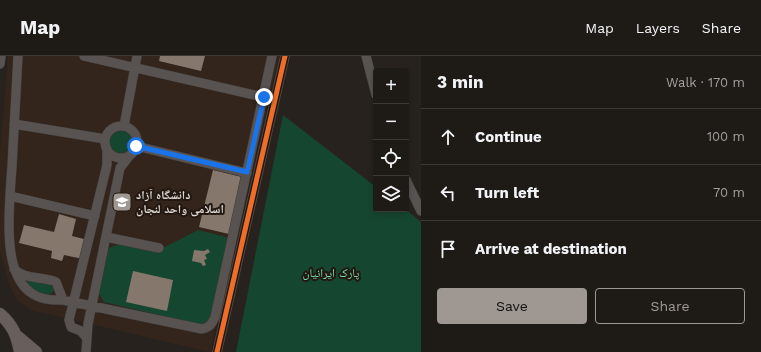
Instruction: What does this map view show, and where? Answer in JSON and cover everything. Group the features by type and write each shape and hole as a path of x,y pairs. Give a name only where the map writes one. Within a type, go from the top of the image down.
{"main road":[{"path":"0,314 9,322 17,336 20,352"},
{"path":"17,336 36,352"}],"street":[{"path":"0,64 1,56"},
{"path":"18,56 10,196 10,244 14,269 23,287 36,297 44,299 74,302 202,328 208,328 213,324 272,56"},
{"path":"84,56 264,97"},
{"path":"124,126 137,56"},
{"path":"217,352 284,56"},
{"path":"366,56 373,83"},
{"path":"14,124 105,139"},
{"path":"86,337 81,330 71,327 70,324 107,165 107,149 105,139 110,130 119,126 124,126 133,131 136,146 120,168 91,306 86,337 86,352"},
{"path":"136,146 247,172"},
{"path":"107,149 110,153 117,157 130,155"},
{"path":"409,186 421,211"},
{"path":"10,196 94,216"},
{"path":"106,237 160,248"},
{"path":"14,269 21,275 56,282 60,287 63,300"}],"shaded area":[{"name":"دانشگاه آزاد اسلامی واحد لنجان","path":"8,56 279,56 210,352 31,310 16,299 9,284 0,251 0,152"}],"green space":[{"name":"پارک ایرانیان","path":"283,115 373,185 373,212 409,212 421,222 421,352 236,352"},
{"path":"117,131 125,131 132,138 132,146 125,153 117,153 110,146 110,138"},
{"path":"198,230 230,238 211,319 200,325 104,302 98,292 106,249 120,244 157,251"},
{"path":"28,280 50,285 54,289 53,292 49,295 29,289 26,283"}],"building":[{"path":"160,56 205,56 201,71 159,61"},
{"path":"213,170 242,177 229,234 199,227"},
{"path":"59,214 76,219 72,236 88,240 83,259 64,255 62,261 51,258 52,251 19,243 24,225 54,232"},
{"path":"208,249 210,252 205,255 207,259 204,260 206,265 203,266 201,263 192,261 194,250 204,251"},
{"path":"133,271 173,280 167,311 126,302"}],"cycle path":[{"path":"217,352 285,56"}],"place":[{"name":"دانشگاه آزاد اسلامی واحد لنجان","path":"122,202"}],"route":[{"path":"136,146 247,172 264,97"}]}
